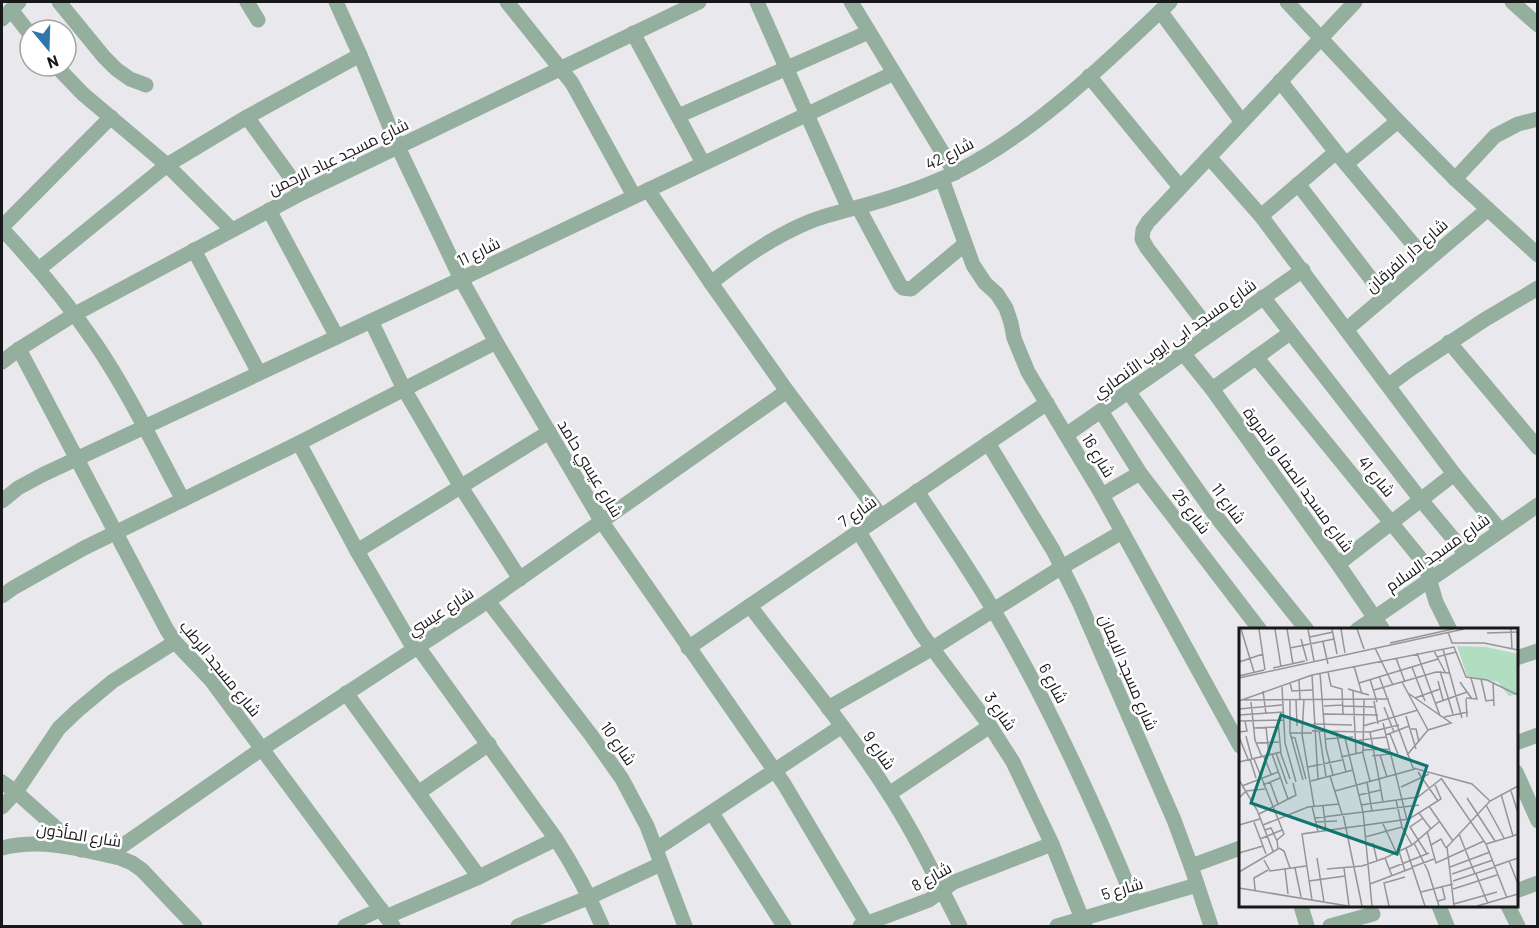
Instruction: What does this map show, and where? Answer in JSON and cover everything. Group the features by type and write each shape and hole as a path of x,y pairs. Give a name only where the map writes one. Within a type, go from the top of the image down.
{"street":[{"path":"58,2 116,69 130,79 146,85"},
{"path":"247,2 258,20"},
{"name":"شارع عيسي حامد","path":"336,2 398,147 461,279 496,342 602,522 796,804 864,925"},
{"path":"507,2 561,68 583,101 634,196"},
{"name":"شارع مسجد عباد الرحمن","path":"2,362 75,314 269,210 699,2"},
{"path":"757,2 807,114 854,208 900,285 910,289 965,244"},
{"name":"شارع 16","path":"851,2 894,73 948,176 965,244 985,283 997,294 1006,308 1020,356 1028,372 1102,495 1239,744"},
{"path":"1287,2 1455,179 1538,255"},
{"path":"1212,333 1147,248 1142,240 1143,230 1180,187 1355,2"},
{"path":"1512,2 1538,25"},
{"path":"1165,6 1242,122"},
{"name":"شارع 42","path":"711,283 742,258 812,221 905,193 948,176 996,149 1089,76 1165,6"},
{"path":"678,116 870,32"},
{"path":"633,33 703,163"},
{"path":"39,268 168,165 247,117 360,55"},
{"name":"شارع 11","path":"2,501 18,488 42,475 144,426 461,279 894,73"},
{"path":"1089,76 1180,187"},
{"path":"68,78 83,94 168,165 232,230"},
{"path":"1280,81 1427,261"},
{"path":"111,117 2,228 39,268 97,345 122,386 183,500"},
{"path":"247,117 302,193"},
{"path":"1455,179 1495,136 1518,124 1538,119"},
{"path":"1346,164 1398,121"},
{"path":"1261,216 1336,152"},
{"path":"1209,157 1261,216 1454,474 1500,530"},
{"path":"1299,184 1385,297"},
{"path":"648,190 787,391 881,516"},
{"name":"شارع دار الفرقان","path":"1347,329 1488,208"},
{"path":"269,210 336,337"},
{"path":"194,250 259,373"},
{"name":"شارع مسجد ابى ايوب الأنصاري","path":"1066,435 1303,270"},
{"path":"1389,386 1449,342 1538,288"},
{"path":"1263,297 1421,500 1466,554"},
{"path":"371,321 404,389 461,487 520,579"},
{"path":"1212,389 1290,333"},
{"path":"2,577 7,592 55,563 299,443 496,342"},
{"path":"1449,342 1538,448"},
{"name":"شارع مسجد الرطب","path":"19,349 159,618 175,642 203,670 263,748 386,918"},
{"name":"شارع مسجد الصفا و المروة","path":"1184,353 1379,623"},
{"name":"شارع 41","path":"1256,357 1420,558 1430,579 1436,602 1449,628"},
{"name":"شارع عيسي","path":"108,855 263,748 488,601 787,391"},
{"name":"شارع 11","path":"1128,391 1221,524 1306,628"},
{"name":"شارع 7","path":"688,648 1047,403"},
{"name":"شارع 25","path":"1101,411 1140,473 1258,628"},
{"path":"357,551 549,432"},
{"path":"299,443 357,551 416,648 489,744 556,839 590,897 602,927"},
{"name":"شارع مسجد الايمان","path":"988,443 1044,534 1080,604 1174,820 1211,927"},
{"path":"1102,495 1140,473"},
{"path":"1338,564 1454,474"},
{"name":"شارع 6","path":"917,491 994,611 1056,726 1111,844 1135,903"},
{"path":"1534,507 1538,524"},
{"name":"شارع مسجد السلام","path":"1363,628 1379,623 1430,579 1534,507"},
{"name":"شارع 3","path":"859,532 921,633 990,726 1013,762 1052,844 1084,923"},
{"path":"828,708 933,648 1122,532"},
{"name":"شارع 10","path":"488,601 622,779 656,849 684,927"},
{"name":"شارع 9","path":"750,606 842,726 889,794 916,839 960,927"},
{"path":"2,807 16,792 59,728 71,716 113,681 175,642"},
{"path":"1518,657 1538,651"},
{"path":"346,693 479,877"},
{"path":"656,849 842,726"},
{"path":"889,794 990,726"},
{"path":"1518,742 1538,735"},
{"path":"418,793 489,744"},
{"path":"1518,776 1534,804 1538,821"},
{"path":"2,782 81,850"},
{"path":"712,813 780,925"},
{"path":"345,927 386,918 479,877 556,839"},
{"name":"شارع المأذون","path":"2,848 39,843 120,858 142,870 195,927"},
{"name":"شارع 8","path":"864,925 929,900 954,882 1052,844"},
{"path":"1191,866 1239,849"},
{"path":"518,927 662,864"},
{"path":"1518,890 1538,883"},
{"name":"شارع 5","path":"1057,927 1084,923 1135,903 1197,885"},
{"path":"1301,907 1307,927"},
{"path":"1439,907 1447,927"},
{"path":"1508,907 1518,927"},
{"path":"1330,927 1374,915"}]}
